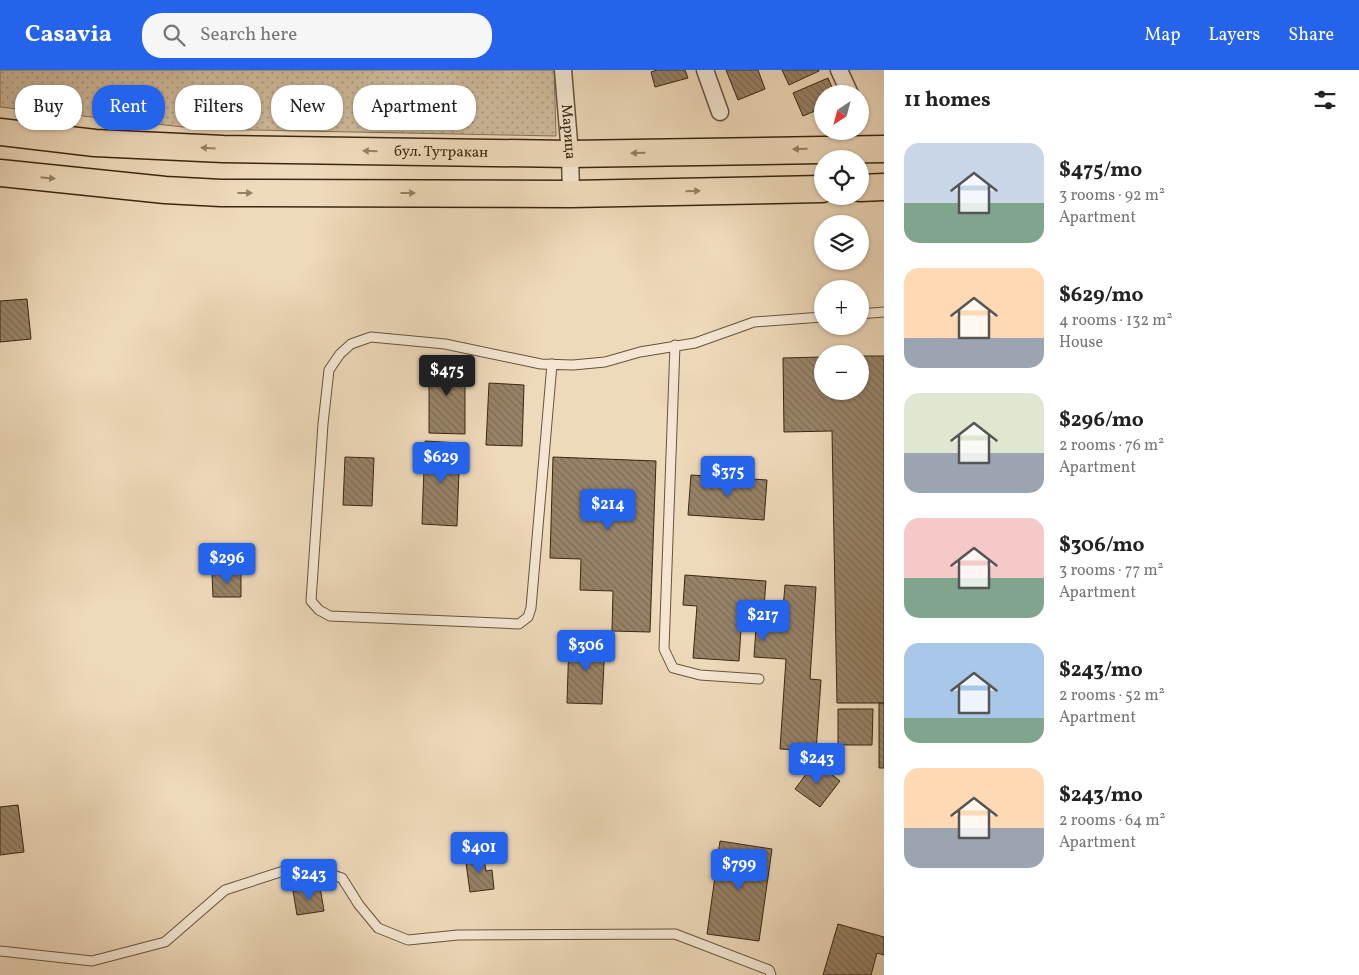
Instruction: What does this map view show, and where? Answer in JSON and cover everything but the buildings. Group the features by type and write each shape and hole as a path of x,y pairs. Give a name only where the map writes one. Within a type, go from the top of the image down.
{"main road":[{"name":"бул. Тутракан","path":"0,132 95,142 222,149 570,154 884,148"},
{"path":"0,173 165,190 221,193 571,194 814,189"},
{"path":"869,188 884,187"}],"street":[{"name":"Марица","path":"563,70 570,154 571,194"},
{"path":"705,70 720,112"},
{"path":"839,70 846,85"}],"lane":[{"path":"869,313 884,312"},
{"path":"552,364 531,608 528,617 519,624 330,616 319,610 311,601 323,424 329,370 350,344 371,337 445,344 541,364 552,364 572,365 605,362 675,345 695,343 754,322 814,318"},
{"path":"675,345 664,649 674,668 700,675 759,679"},
{"path":"0,952 92,961 165,942 225,890 302,864 342,878 359,905 378,928 408,940 458,936 675,934 769,970 771,975"}],"shaded area":[{"path":"0,70 554,70 556,136 253,130 261,130 261,85 175,85 175,126 165,125 165,85 92,85 92,117 82,116 82,85 15,85 15,109 0,107"}]}
